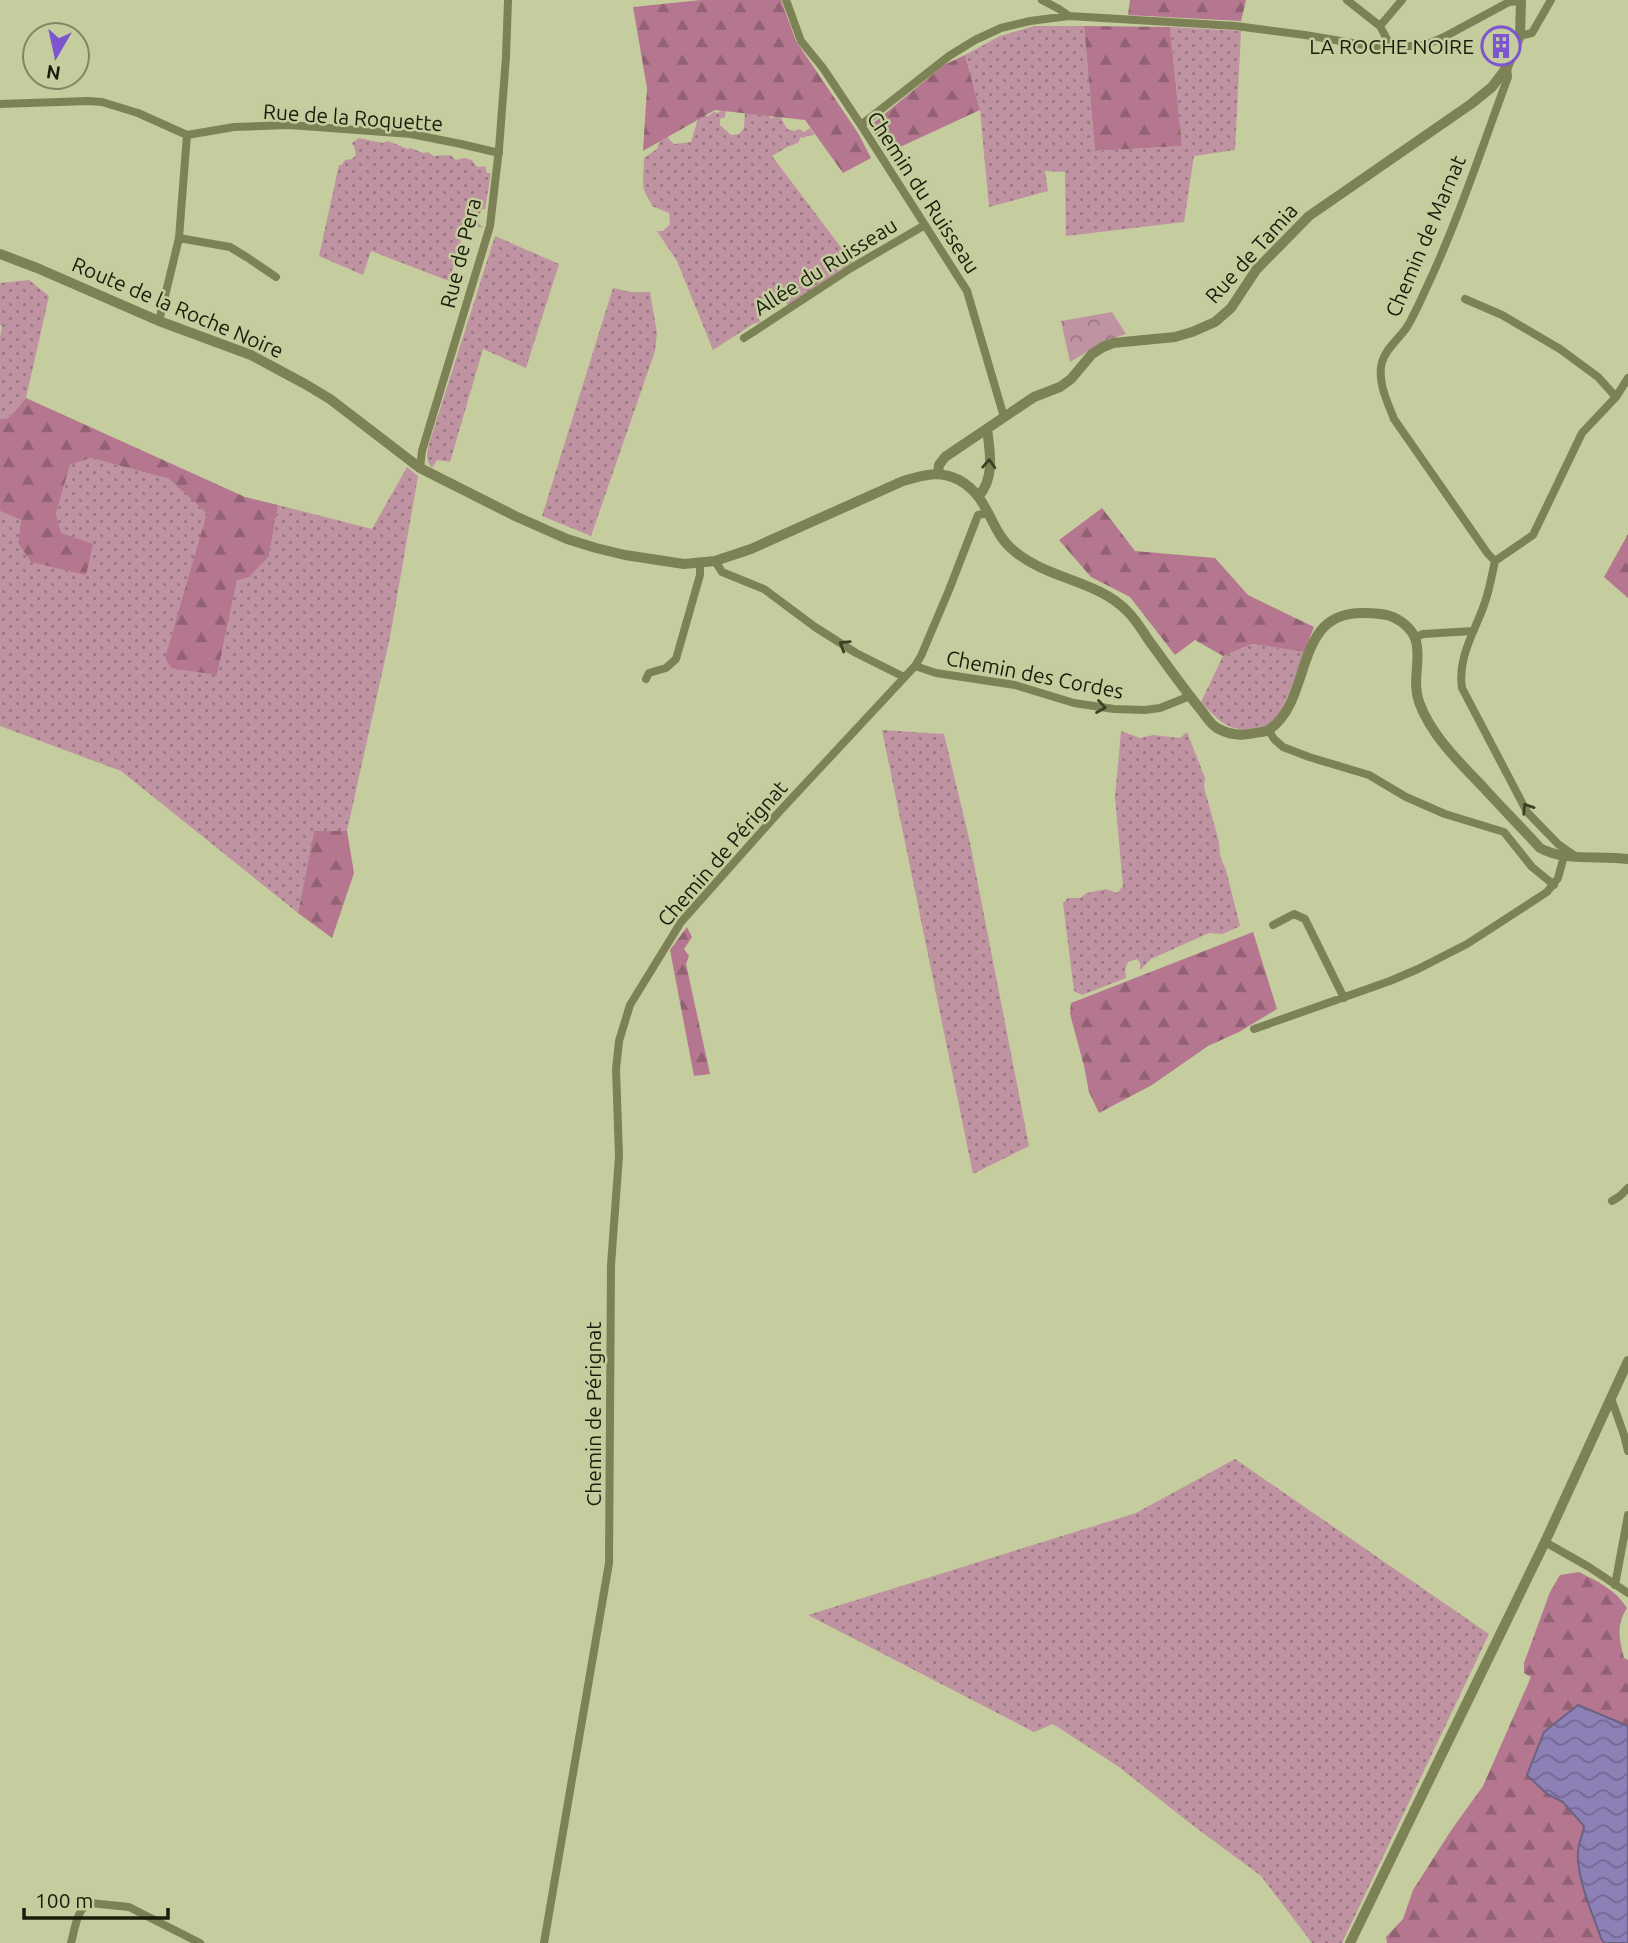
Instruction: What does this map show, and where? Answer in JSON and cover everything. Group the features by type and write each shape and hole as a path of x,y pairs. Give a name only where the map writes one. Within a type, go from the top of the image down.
{"street":[{"name":"Rue de Pera","path":"420,468 422,451 490,226 499,153 508,0"},
{"name":"Chemin du Ruisseau","path":"786,0 801,41 823,68 861,125 967,291 1004,417"},
{"path":"1042,0 1069,16"},
{"path":"1347,0 1380,26 1390,46"},
{"path":"1380,26 1402,0"},
{"path":"1520,32 1532,33 1551,0"},
{"path":"861,125 949,56 975,40 1001,28 1069,16 1236,26 1370,46 1416,46 1444,37 1509,2 1520,1 1520,32 1507,67"},
{"name":"Rue de Tamia","path":"939,473 939,465 944,457 1034,397 1060,387 1103,346 1175,337 1215,322 1231,307 1256,270 1309,216 1471,104 1492,87 1507,67"},
{"name":"Chemin de Marnat","path":"1495,561 1394,419 1384,394 1381,363 1406,327 1445,246 1508,77 1507,67"},
{"path":"0,104 102,102 138,113 187,135 179,238 159,321"},
{"name":"Rue de la Roquette","path":"187,135 234,127 289,125 411,134 499,153"},
{"name":"Allée du Ruisseau","path":"744,338 851,268 925,225"},
{"path":"179,238 230,247 276,277"},
{"name":"Route de la Roche Noire","path":"0,254 159,321 251,355 305,384 420,468 514,516 567,539 625,555 684,564 715,561 751,549 903,481 939,473"},
{"path":"1465,299 1502,315 1560,349 1598,377 1616,397"},
{"path":"1569,856 1527,812 1462,688 1460,676 1472,631 1487,598 1495,561 1533,535 1582,433 1616,397 1628,378"},
{"path":"979,496 986,488 991,463 987,429"},
{"path":"939,473 961,481 979,496 1010,548 1028,562 1113,598 1129,613 1216,728 1232,734 1269,731 1283,715 1297,690 1310,651 1322,629 1334,619 1350,613 1393,616 1416,637 1419,649 1418,700 1430,724 1448,751 1540,848 1569,856 1628,859"},
{"name":"Chemin de Pérignat","path":"544,1943 609,1563 611,1265 619,1156 616,1069 619,1041 630,1005 681,922 915,666 949,590 978,515 988,513"},
{"path":"715,561 722,572 764,589 856,653 904,677"},
{"path":"646,679 649,673 666,668 676,659 701,564"},
{"path":"1416,637 1472,631"},
{"name":"Chemin des Cordes","path":"915,666 936,673 1015,685 1074,703 1114,709 1160,708 1190,696"},
{"path":"1269,731 1283,747 1369,775 1406,797 1445,814 1504,832 1532,867 1554,885"},
{"path":"1254,1029 1418,969 1467,944 1547,892 1554,885 1569,856"},
{"path":"1273,925 1294,914 1305,919 1344,998"},
{"path":"1612,1201 1628,1188"},
{"path":"1350,1943 1545,1542 1628,1361"},
{"path":"1611,1398 1628,1451"},
{"path":"1615,1585 1628,1515"},
{"path":"1545,1542 1628,1593"},
{"path":"71,1943 80,1912 84,1905 90,1903 130,1907 200,1943"}],"green space":[{"path":"701,0 781,0 796,41 858,133 871,158 843,173 805,120 715,110 643,151 647,88 633,7"},
{"path":"1130,0 1246,0 1241,21 1128,15"},
{"path":"1034,26 1084,26 1095,151 1182,146 1170,27 1241,31 1235,150 1194,156 1184,222 1066,236 1065,172 1045,171 1048,191 989,207 980,110 965,55 1000,36"},
{"path":"1084,26 1170,27 1182,146 1095,151"},
{"path":"965,55 980,110 887,153 870,126 944,65"},
{"path":"726,107 725,117 720,119 720,125 731,135 739,134 744,128 745,112 767,114 771,118 780,116 787,129 794,131 799,129 804,132 810,128 815,135 801,137 798,143 772,156 852,262 788,305 785,300 763,299 756,304 760,322 713,350 677,261 657,231 663,231 670,224 669,213 652,206 645,192 644,158 657,149 659,142 667,137 674,144 691,142 699,116 718,113"},
{"path":"359,138 382,143 388,141 408,149 428,152 433,156 450,155 456,160 472,160 477,166 485,166 487,173 491,173 485,209 482,209 477,219 484,228 466,223 449,281 371,251 363,275 319,256 339,165 356,155 352,143"},
{"path":"495,236 559,264 526,368 483,349 450,462 437,460 432,468 427,459 429,444"},
{"path":"29,280 49,296 26,398 9,418 0,419 0,283"},
{"path":"613,288 650,292 657,333 655,351 591,536 542,516"},
{"path":"1112,312 1126,334 1107,340 1070,362 1061,321"},
{"path":"26,398 245,497 278,505 269,556 249,577 237,580 217,675 171,668 165,658 207,513 169,479 91,458 70,465 56,514 61,533 93,544 86,575 31,562 18,543 21,520 0,511 0,419 9,418"},
{"path":"91,458 169,479 208,512 165,659 217,675 237,579 269,556 278,505 372,529 407,467 418,476 390,637 347,831 314,831 298,913 121,771 0,726 0,511 21,520 18,543 60,533 56,514 70,465"},
{"path":"1102,508 1135,551 1215,558 1248,595 1314,627 1304,652 1252,644 1223,656 1195,640 1175,655 1130,597 1091,577 1059,540"},
{"path":"1628,534 1628,598 1604,577"},
{"path":"1252,644 1304,652 1289,692 1274,720 1262,727 1236,728 1217,718 1201,702 1223,656"},
{"path":"882,730 944,734 969,838 1029,1146 973,1174"},
{"path":"1121,731 1140,738 1153,735 1180,738 1187,732 1205,778 1204,787 1219,842 1220,856 1240,926 1223,934 1209,933 1151,959 1140,970 1137,959 1128,962 1125,969 1126,978 1082,995 1074,991 1063,903 1068,898 1080,898 1087,893 1106,889 1117,893 1123,886 1115,797"},
{"path":"314,831 347,831 354,873 332,938 298,913"},
{"path":"687,927 692,937 684,949 689,956 686,964 710,1074 694,1076 670,950"},
{"path":"1253,932 1277,1009 1239,1032 1208,1046 1152,1085 1099,1113 1089,1092 1070,1014 1071,1003"},
{"path":"1235,1459 1489,1634 1342,1943 1312,1943 1261,1876 1119,1767 1053,1724 1034,1732 808,1615 1136,1513"},
{"path":"1579,1572 1612,1591 1627,1608 1621,1620 1620,1632 1624,1658 1628,1660 1628,1726 1578,1705 1547,1794 1563,1802 1584,1826 1578,1861 1591,1912 1604,1943 1387,1943 1386,1937 1403,1919 1413,1890 1483,1786 1531,1677 1524,1673 1524,1663 1550,1592 1560,1575"}],"water":[{"path":"1578,1705 1628,1726 1628,1943 1604,1943 1601,1938 1586,1896 1578,1862 1578,1849 1584,1826 1563,1802 1547,1794 1527,1775 1544,1732"}],"place":[{"name":"LA ROCHE NOIRE","path":"1501,46"}]}
